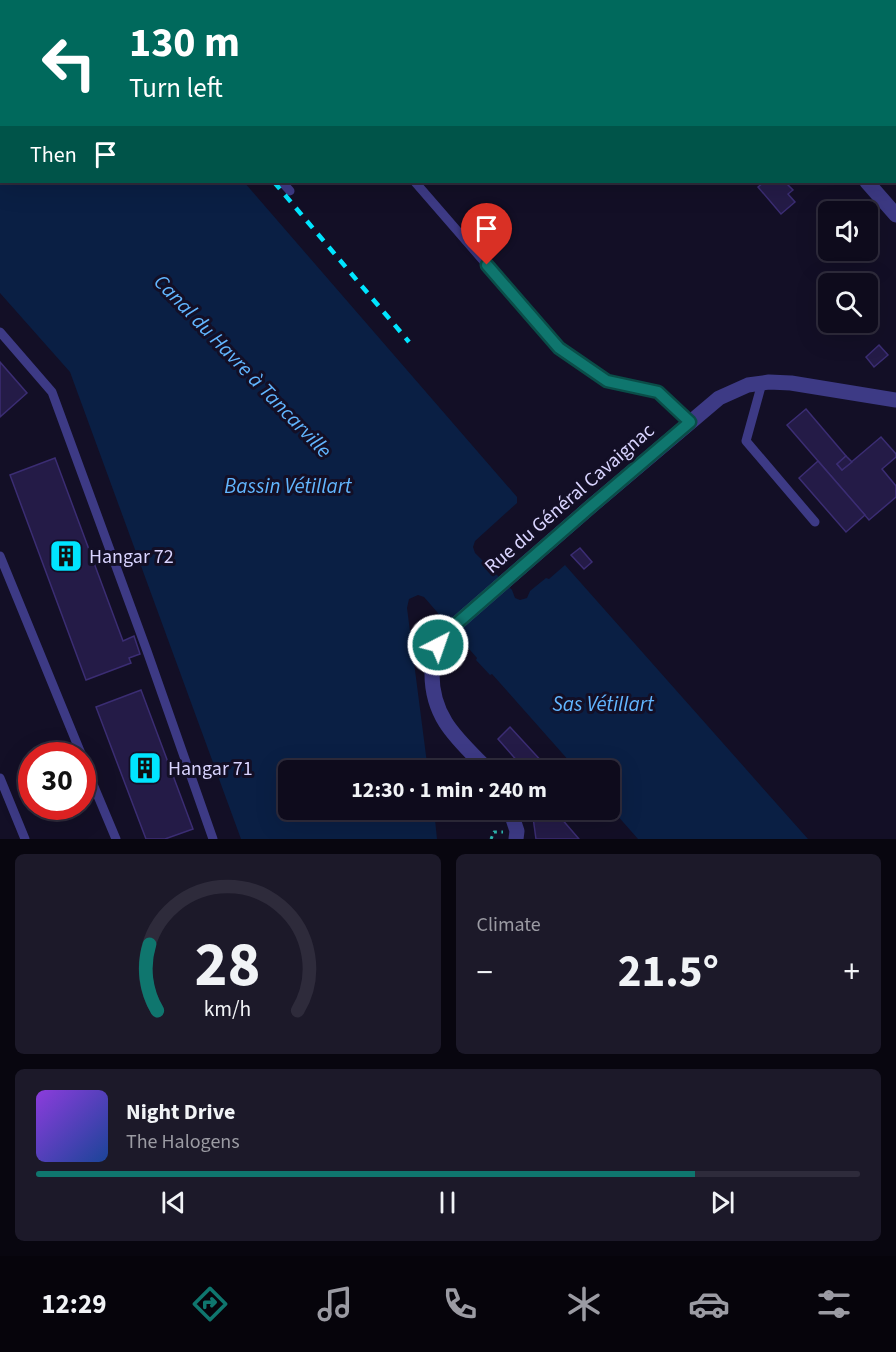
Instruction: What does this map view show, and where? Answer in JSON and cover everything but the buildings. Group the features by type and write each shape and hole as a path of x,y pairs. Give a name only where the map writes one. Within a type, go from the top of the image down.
{"street":[{"path":"868,183 896,215"},
{"name":"Rue du Général Cavaignac","path":"479,760 448,728 438,708 432,686 431,660 447,632 510,577 719,398 748,385 769,382 790,383 896,400"},
{"path":"513,820 517,831 516,839"}],"lane":[{"path":"283,183 290,191"},
{"path":"416,183 559,348 607,381 658,392 690,422"},
{"path":"0,332 52,392 213,839"},
{"path":"762,382 746,441 815,522"},
{"path":"0,556 76,742"},
{"path":"0,778 25,839"},
{"path":"96,791 116,839"}],"water":[{"name":"Bassin Vétillart","path":"0,183 245,183 517,497 517,503 475,541 473,547 475,553 512,590 515,598 520,600 527,598 530,591 565,565 808,839 638,839 620,819 620,760 568,760 492,674 490,675 476,660 477,658 424,597 418,595 409,599 407,608 427,760 278,760 278,820 435,820 437,839 241,839 70,372 0,293"}],"railway":[{"path":"275,183 409,342"}],"place":[{"name":"Hangar 72","path":"66,556"},
{"name":"Hangar 71","path":"145,768"}],"route":[{"path":"438,645 447,632 690,422 658,392 607,381 559,348 487,265"}],"water label":[{"name":"Canal du Havre à Tancarville","path":"243,366"},
{"name":"Sas Vétillart","path":"603,704"}]}
